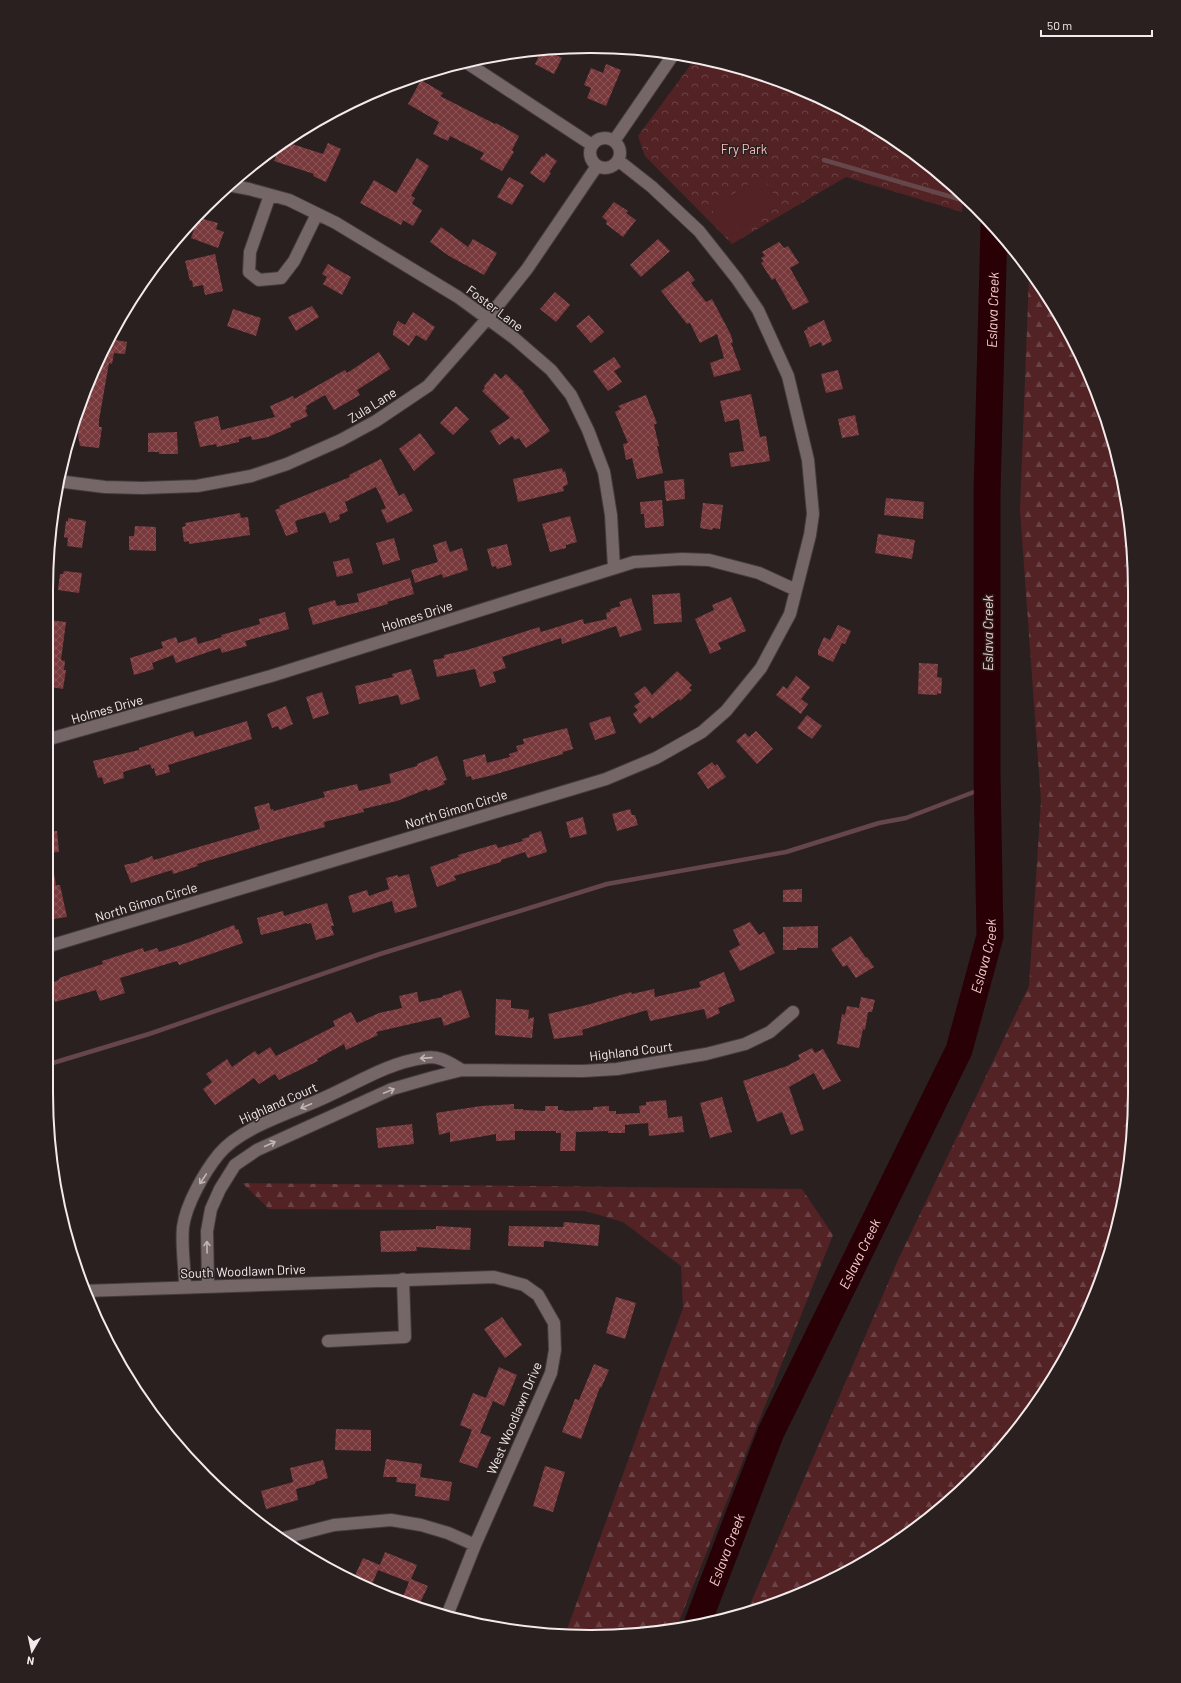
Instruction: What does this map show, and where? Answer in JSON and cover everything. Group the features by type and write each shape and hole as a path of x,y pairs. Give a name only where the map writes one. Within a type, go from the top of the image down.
{"street":[{"path":"614,141 670,59"},
{"path":"472,66 592,146"},
{"path":"603,138 614,141 619,146 621,151 619,161 611,168 606,169 597,166 592,161 590,156 594,143 603,138"},
{"name":"North Gimon Circle","path":"53,945 606,779 656,758 702,732 726,711 761,668 790,614 810,535 813,514 808,460 788,376 758,310 737,279 699,231 652,186 619,161"},
{"name":"Zula Lane","path":"64,482 105,487 142,488 197,486 252,476 287,464 342,440 376,421 428,386 487,318 527,269 597,166"},
{"name":"Foster Lane","path":"235,187 289,200 336,223 458,297 514,338 551,370 571,395 588,430 604,472 611,515 614,568"},
{"path":"270,195 250,252 249,272 259,280 280,278 294,261 317,214"},
{"name":"Holmes Drive","path":"53,738 272,676 634,562 682,559 708,560 759,573 796,590"},
{"name":"Highland Court","path":"208,1286 207,1231 211,1209 220,1189 235,1166 257,1150 392,1089 462,1070 583,1071 617,1069 706,1054 745,1044 770,1032 793,1012"},
{"name":"Highland Court","path":"186,1287 183,1226 189,1207 199,1184 219,1153 239,1136 327,1097 394,1064 424,1058 440,1058 462,1070"},
{"name":"West Woodlawn Drive","path":"403,1279 494,1277 524,1285 538,1295 554,1323 555,1350 550,1373 475,1545 449,1611"},
{"path":"328,1341 405,1337 403,1279"},
{"name":"South Woodlawn Drive","path":"91,1291 403,1279"},
{"path":"289,1537 334,1525 391,1520 421,1525 448,1533 475,1545"}],"green space":[{"name":"Fry Park","path":"692,63 730,71 796,94 828,108 859,125 918,164 945,186 963,202 962,212 846,177 732,244 645,156 638,136"},
{"path":"762,176 780,204 729,236 711,208"},
{"path":"1029,280 1056,322 1073,353 1099,418 1110,451 1118,486 1127,555 1128,1092 1127,1128 1123,1163 1118,1197 1110,1232 1087,1298 1073,1330 1056,1361 1017,1420 971,1473 918,1519 859,1558 828,1575 796,1589 750,1605 898,1260 1029,986 1041,801 1020,510"},
{"path":"242,1183 802,1189 833,1235 679,1622 626,1629 567,1629 683,1308 681,1266 623,1222 585,1211 269,1209"}],"building":[{"path":"554,54 562,58 554,74 535,64 539,56"},
{"path":"606,64 621,70 606,106 587,98 591,88 584,85 591,68 603,73"},
{"path":"422,81 443,93 440,96 495,124 496,123 519,136 512,150 514,152 502,171 480,159 484,153 450,136 448,141 433,134 439,122 408,104"},
{"path":"328,143 341,149 326,182 313,176 314,174 274,161 276,155 292,144 323,154"},
{"path":"546,153 557,161 549,172 551,173 544,183 530,173 542,156 544,157"},
{"path":"417,158 429,166 411,196 415,198 412,204 422,210 413,226 403,220 401,225 360,203 374,180 396,193"},
{"path":"509,177 524,185 512,205 497,197"},
{"path":"614,202 628,211 626,213 636,220 623,237 606,224 607,221 602,217"},
{"path":"203,219 218,223 216,229 224,232 218,248 191,238 195,226 199,221 202,222"},
{"path":"441,227 468,247 473,239 497,253 484,275 449,256 430,242"},
{"path":"658,239 670,251 641,277 630,265"},
{"path":"779,242 784,248 788,246 799,263 790,268 809,302 793,310 775,278 772,280 761,263 764,261 761,258 765,256 762,252"},
{"path":"215,254 223,291 205,295 203,285 193,287 185,261"},
{"path":"328,264 351,277 342,295 323,284 327,277 322,274"},
{"path":"688,271 695,280 691,283 706,302 712,299 731,335 733,343 731,343 741,370 714,377 710,363 724,358 717,334 700,343 690,323 687,324 661,291"},
{"path":"555,292 570,305 556,322 540,309"},
{"path":"312,306 319,317 296,331 288,317"},
{"path":"233,309 261,318 256,336 227,326"},
{"path":"413,312 435,327 426,341 416,335 409,346 393,335 393,331 398,321 405,325"},
{"path":"589,315 604,332 591,343 576,326"},
{"path":"824,320 832,341 822,346 821,342 810,347 804,331"},
{"path":"116,338 116,340 127,342 125,354 114,353 112,364 109,363 99,420 99,427 102,427 99,448 80,446 78,436 82,418 108,353"},
{"path":"379,352 390,369 357,390 360,395 334,410 325,395 306,406 307,409 305,410 308,416 290,424 291,427 268,437 252,440 251,436 239,439 239,442 217,447 216,444 200,447 194,422 218,416 221,430 275,417 270,406 293,396 294,399 345,370 347,373"},
{"path":"614,357 621,367 614,371 622,382 608,391 593,371"},
{"path":"838,370 843,389 826,393 821,374"},
{"path":"495,373 501,379 506,374 524,392 523,393 550,431 526,448 519,438 515,440 512,436 499,445 490,431 510,418 482,391 485,388 484,386"},
{"path":"751,394 760,437 766,436 770,461 731,467 729,453 744,451 739,419 725,422 720,401"},
{"path":"646,395 657,423 654,425 663,473 637,479 632,458 626,460 623,444 628,443 615,412 621,409 618,406"},
{"path":"456,406 469,419 453,435 440,423"},
{"path":"855,415 859,435 842,438 838,419"},
{"path":"177,432 178,454 159,454 159,452 148,452 148,433"},
{"path":"420,433 435,453 414,471 399,449"},
{"path":"381,459 399,496 404,493 413,511 387,523 381,510 386,508 376,487 345,502 348,511 339,515 340,519 330,523 325,512 295,521 298,532 286,536 275,510 280,508 279,506 350,477 349,475"},
{"path":"562,468 563,472 565,471 568,484 563,487 564,491 518,502 513,479"},
{"path":"684,479 685,499 666,501 664,481"},
{"path":"886,498 924,502 923,519 884,515"},
{"path":"662,500 664,526 645,528 644,514 641,514 640,502"},
{"path":"703,503 723,505 720,529 713,528 712,530 700,528"},
{"path":"240,513 241,518 248,517 250,535 189,544 189,541 184,542 182,527 186,526 185,523"},
{"path":"570,516 577,542 566,545 566,548 550,552 542,524"},
{"path":"68,518 86,521 82,548 67,546 68,538 64,537 66,521 68,521"},
{"path":"135,526 156,527 156,551 129,550 129,536 134,536"},
{"path":"878,534 915,540 912,559 875,553"},
{"path":"394,538 400,560 383,565 376,543"},
{"path":"446,541 450,552 462,548 468,570 443,578 442,574 415,583 411,570 438,562 433,545"},
{"path":"507,544 512,565 497,569 496,566 492,567 487,549"},
{"path":"349,558 353,573 337,577 333,562"},
{"path":"64,571 82,573 79,593 58,590 60,574 63,574"},
{"path":"410,578 414,594 387,602 388,604 313,625 308,608 335,600 337,606 359,602 357,594"},
{"path":"680,593 682,622 654,624 652,595"},
{"path":"731,597 746,631 718,643 721,649 710,654 695,619 714,610 712,605"},
{"path":"631,598 642,630 620,637 616,626 562,644 561,638 502,657 506,668 493,672 496,682 480,687 475,669 437,677 433,660 444,658 444,655 467,650 539,627 541,632 583,619 584,624 607,619 606,613 611,611 610,609 621,606 619,602"},
{"path":"285,612 289,629 245,641 247,646 222,653 220,648 176,663 173,655 152,663 154,669 134,675 130,658 163,648 161,642 176,637 178,643 196,637 198,644 222,637 221,635 260,624 259,619"},
{"path":"53,621 66,622 61,660 65,661 64,670 66,670 63,689 53,687"},
{"path":"838,625 851,631 845,644 842,643 833,662 818,655 818,650 824,637 830,640"},
{"path":"919,663 938,664 937,677 942,678 941,694 918,694"},
{"path":"411,669 420,699 401,705 398,695 359,704 355,686 393,677 392,674"},
{"path":"677,671 692,685 689,688 692,690 680,701 679,699 652,719 650,716 640,724 633,714 638,710 634,706 640,702 634,694 645,686 652,695"},
{"path":"796,676 810,687 801,699 808,704 801,714 776,695 783,686 787,689"},
{"path":"322,692 329,714 313,719 306,697"},
{"path":"286,706 293,724 280,730 278,726 272,728 267,714"},
{"path":"807,715 822,726 812,739 797,728"},
{"path":"610,716 616,733 595,740 589,723"},
{"path":"247,721 252,739 168,765 170,772 156,776 154,768 152,769 150,764 123,772 124,778 104,784 102,777 98,778 93,761 139,750 139,748 193,731 195,737"},
{"path":"567,728 573,749 563,752 563,754 472,780 471,776 466,777 463,760 485,754 487,763 510,757 509,754 518,751 516,746 524,744 523,739"},
{"path":"756,731 773,749 757,764 736,741 745,733 749,737"},
{"path":"437,756 447,780 443,781 445,784 428,791 427,789 397,801 363,809 364,812 324,822 325,827 197,864 198,866 173,874 172,870 131,883 124,865 139,862 152,856 154,860 260,829 254,807 269,803 271,810 273,809 274,811 325,797 323,792 357,784 359,791 391,783 389,774 417,766 417,764"},
{"path":"712,762 715,766 717,764 726,777 708,789 697,773"},
{"path":"630,809 632,815 635,815 638,825 617,831 612,814"},
{"path":"583,817 587,834 570,838 566,822"},
{"path":"53,831 57,831 59,852 53,852"},
{"path":"541,831 547,852 528,858 525,852 501,860 501,862 454,876 456,880 437,887 430,867 459,857 458,855 496,844 498,848 523,841 522,839 529,837 529,835"},
{"path":"53,867 56,885 60,885 67,917 53,919"},
{"path":"409,874 417,907 395,913 392,901 353,913 348,896 367,890 369,896 389,889 386,878"},
{"path":"802,889 802,902 783,902 783,890"},
{"path":"327,903 334,926 331,926 334,935 316,940 311,923 307,923 261,935 257,918 283,911 284,916"},
{"path":"750,922 759,935 764,932 775,953 740,971 729,951 740,945 733,930"},
{"path":"234,925 236,930 238,929 243,943 179,965 177,961 120,978 125,993 100,1001 96,990 55,1002 53,995 53,982 60,979 59,978 103,964 102,961 143,948 144,952 157,948 159,952"},
{"path":"818,926 818,948 783,950 783,927"},
{"path":"851,936 874,967 856,978 847,965 843,967 831,949"},
{"path":"724,972 735,1001 718,1008 720,1013 707,1019 704,1009 650,1021 647,1010 582,1030 583,1035 554,1039 548,1014 587,1005 631,992 632,994 654,989 655,997 701,987 699,982"},
{"path":"461,990 470,1017 444,1026 441,1017 376,1032 378,1035 346,1050 344,1044 317,1059 318,1061 279,1080 275,1074 259,1084 254,1078 215,1105 203,1089 212,1082 206,1074 227,1059 232,1067 255,1051 258,1055 270,1047 276,1056 335,1026 333,1021 351,1012 357,1023 379,1013 402,1008 399,996 417,992 419,1002 443,997 442,996"},
{"path":"861,997 875,1000 872,1012 868,1012 865,1030 863,1029 859,1048 837,1044 842,1014 845,1015 847,1006 859,1008"},
{"path":"496,999 511,1000 511,1008 529,1010 528,1019 534,1017 532,1038 495,1035"},
{"path":"812,1048 815,1053 823,1049 841,1081 823,1090 814,1073 789,1087 804,1130 791,1135 782,1112 757,1122 743,1081 787,1066 800,1059 798,1055"},
{"path":"722,1097 732,1132 710,1138 700,1103"},
{"path":"666,1100 668,1118 682,1116 684,1132 649,1136 648,1123 625,1125 625,1133 608,1133 608,1131 576,1132 575,1151 560,1151 561,1133 556,1133 556,1131 515,1131 515,1140 496,1141 496,1134 450,1142 450,1132 439,1135 436,1113 481,1106 514,1104 514,1109 523,1110 545,1111 545,1106 558,1106 558,1110 564,1111 593,1110 593,1107 609,1106 609,1111 616,1111 616,1114 640,1113 639,1106 646,1105 646,1102"},
{"path":"412,1124 414,1144 378,1148 376,1128"},
{"path":"564,1222 600,1225 598,1246 544,1241 544,1247 508,1246 509,1226 563,1227"},
{"path":"436,1226 471,1228 470,1250 416,1247 417,1251 381,1252 380,1231 436,1229"},
{"path":"616,1297 636,1303 625,1339 606,1333"},
{"path":"502,1317 522,1345 505,1358 484,1329"},
{"path":"594,1364 609,1370 601,1388 600,1387 581,1439 562,1432 575,1399 579,1400"},
{"path":"499,1367 517,1375 504,1406 493,1401 480,1433 491,1437 477,1468 459,1462 472,1430 460,1425 473,1393 486,1398"},
{"path":"336,1429 371,1430 371,1451 335,1450"},
{"path":"386,1459 422,1464 420,1477 452,1482 449,1501 415,1496 416,1484 396,1482 397,1477 383,1477"},
{"path":"323,1460 328,1478 315,1482 315,1484 296,1489 298,1500 266,1509 261,1491 293,1482 290,1468"},
{"path":"545,1466 565,1472 553,1512 533,1506"},
{"path":"385,1552 417,1565 411,1579 428,1586 420,1602 403,1596 409,1582 378,1570 372,1583 355,1576 363,1558 380,1565"}],"waterway":[{"path":"824,160 959,199"},
{"name":"Eslava Creek","path":"699,1619 771,1432 959,1050 990,936 987,776 987,493 994,235"},
{"path":"53,1063 149,1034 380,954 607,884 786,852 879,823 906,818 987,787"}]}
